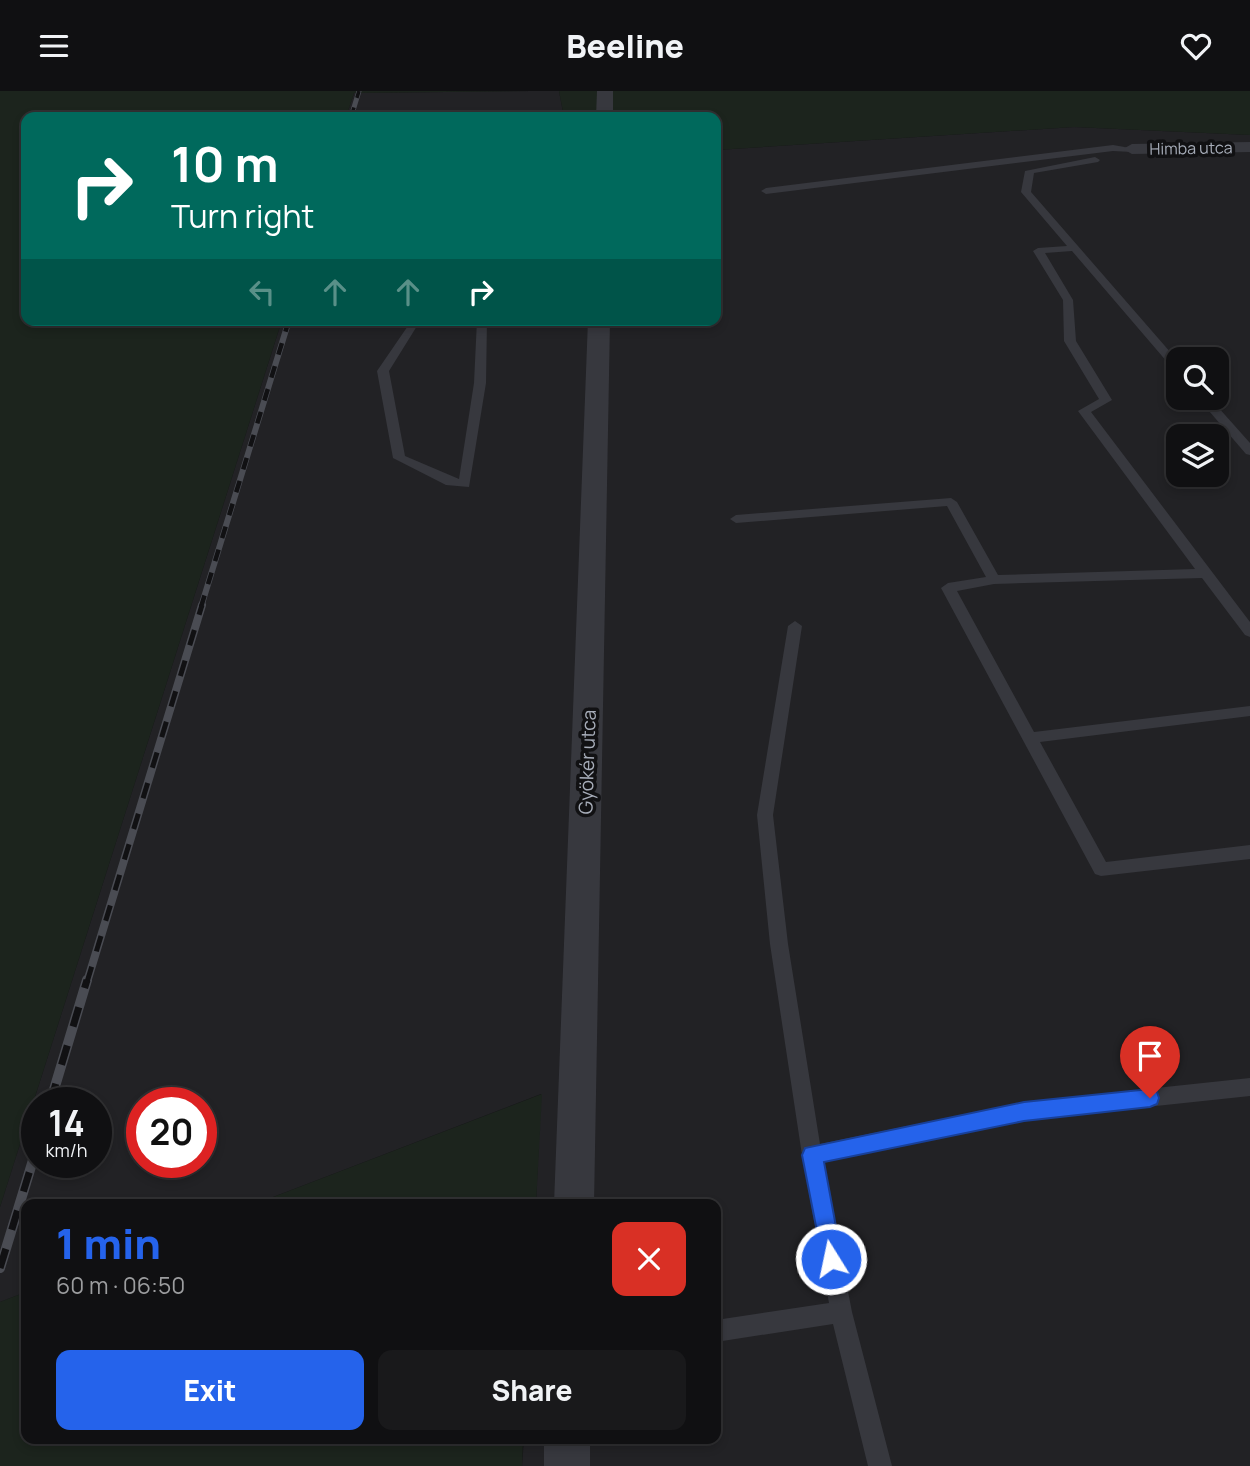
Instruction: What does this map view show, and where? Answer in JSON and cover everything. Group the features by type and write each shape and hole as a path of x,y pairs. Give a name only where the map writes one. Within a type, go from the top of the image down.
{"street":[{"path":"605,91 605,112"},
{"name":"Himba utca","path":"1132,149 1250,147"},
{"name":"Gyökér utca","path":"574,1199 599,326"},
{"path":"566,1466 567,1444"}],"lane":[{"path":"765,191 1113,148 1132,149"},
{"path":"1132,149 1122,155 1030,171 1026,193 1166,354"},
{"path":"1073,248 1038,251 1068,300 1070,341 1106,400 1084,411 1250,632"},
{"path":"412,326 383,371 399,459 450,482 465,484 480,383 482,326"},
{"path":"1214,410 1250,451"},
{"path":"736,519 951,502 993,580"},
{"path":"1205,572 993,580 948,588 1101,869 1250,852"},
{"path":"795,626 765,815 779,944 812,1155 841,1312 880,1466"},
{"path":"1028,737 1250,711"},
{"path":"812,1155 1024,1111 1250,1087"},
{"path":"721,1330 841,1312"}],"shaded area":[{"path":"0,91 531,91 354,93 348,112 21,112 21,326 280,326 38,1087 21,1087 21,1141 0,1207"},
{"path":"559,91 563,112 348,112 354,93"},
{"path":"559,91 1250,91 1250,135 1074,127 721,150 721,112 563,112"},
{"path":"1074,127 1250,135 1250,1466 522,1466 524,1444 721,1444 721,1199 536,1199 541,1094 268,1199 21,1199 21,1294 0,1302 0,1207 21,1141 21,1178 112,1178 112,1087 38,1087 280,326 721,326 721,150"},
{"path":"542,1094 536,1199 268,1199"},
{"path":"21,1294 21,1444 523,1444 522,1466 0,1466 0,1302"}],"railway":[{"path":"353,112 359,91"},
{"path":"201,607 287,326"},
{"path":"87,982 202,605"},
{"path":"55,1087 87,980"},
{"path":"21,1199 28,1178"},
{"path":"0,1268 21,1199"}],"route":[{"path":"831,1259 812,1155 1024,1111 1150,1098"}]}
